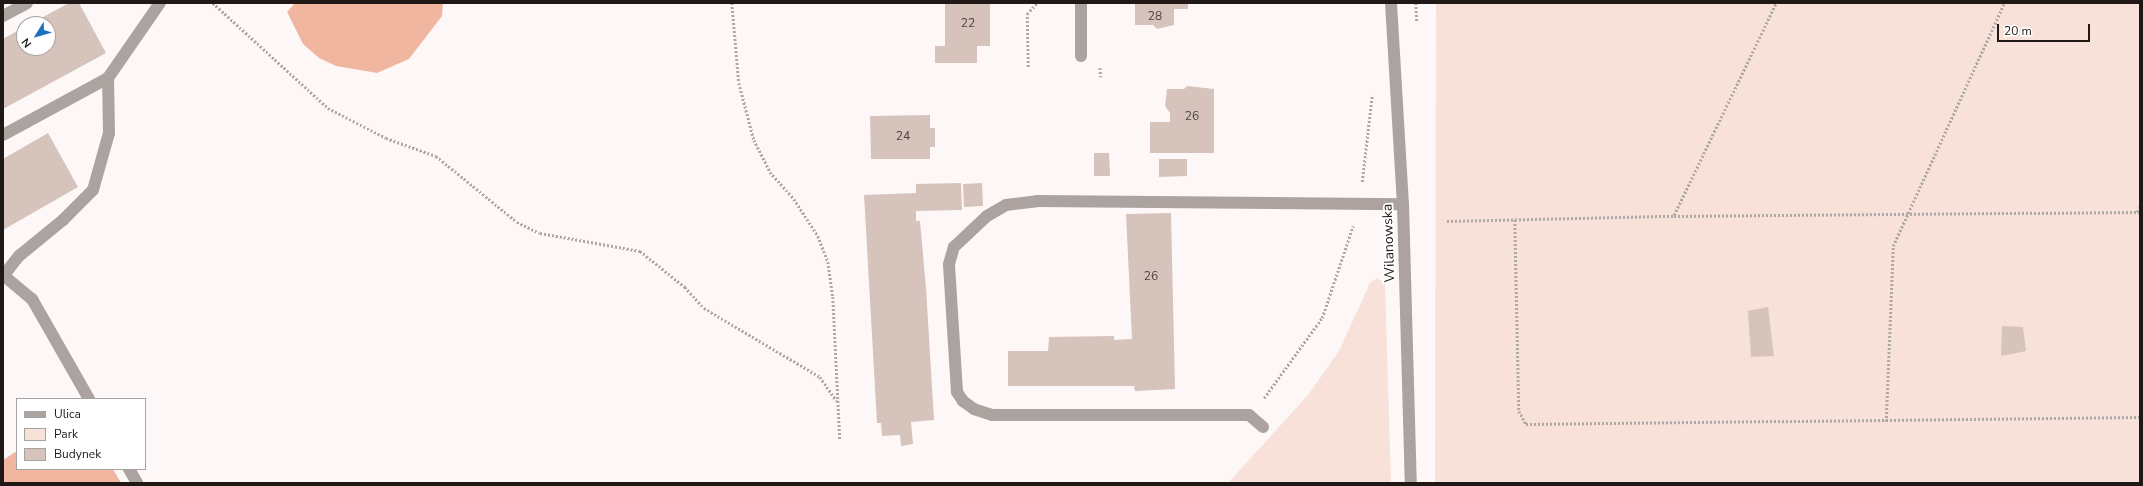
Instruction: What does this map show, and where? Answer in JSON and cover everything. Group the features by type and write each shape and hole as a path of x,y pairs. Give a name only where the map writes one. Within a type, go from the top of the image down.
{"street":[{"path":"3,16 27,3"},
{"path":"3,135 108,78 160,3"},
{"path":"1081,3 1081,56"},
{"name":"Wilanowska","path":"1391,3 1403,204 1410,483"},
{"path":"88,398 32,299 3,275 19,256 63,220 93,190 109,134 108,78"},
{"path":"1263,426 1249,415 992,415 974,409 963,401 957,392 949,264 954,247 987,216 1006,205 1037,201 1403,204"},
{"path":"130,470 137,483"}],"path":[{"path":"213,3 328,108 386,138 436,156 518,222 540,233 640,251 685,287 704,308 820,377 837,401"},
{"path":"732,3 739,83 754,140 770,172 794,199 818,236 828,262 833,297 840,440"},
{"path":"1028,67 1027,14 1037,3"},
{"path":"1674,216 1776,3"},
{"path":"1886,422 1893,246 1905,215 2004,3"},
{"path":"1447,221 1674,216 2139,212 2140,207"},
{"path":"1515,220 1519,411 1526,424 1886,422 2140,417"}],"green space":[{"path":"1436,3 2140,3 2140,483 1435,483"},
{"path":"1377,278 1385,284 1391,483 1228,483 1308,395 1339,351 1370,283"}],"shaded area":[{"path":"295,3 443,3 442,16 409,59 377,73 336,66 319,58 303,44 287,12"},
{"path":"16,452 16,470 114,470 121,483 3,483 3,460"}],"building":[{"path":"69,3 79,3 106,53 3,109 3,39 16,32 16,56 56,56 56,16 45,16"},
{"path":"945,3 990,3 990,46 977,46 977,63 935,63 935,46 945,46"},
{"path":"1135,3 1188,3 1188,9 1174,9 1174,25 1157,29 1153,25 1135,25"},
{"path":"1187,86 1214,89 1214,153 1150,153 1150,122 1170,122 1170,113 1165,106 1167,89 1184,89"},
{"path":"930,115 930,128 935,128 935,147 930,147 930,159 871,159 870,116"},
{"path":"48,133 78,187 3,230 3,159"},
{"path":"1094,153 1109,153 1110,176 1094,176"},
{"path":"1159,159 1187,159 1187,176 1159,177"},
{"path":"961,183 962,210 916,211 916,221 920,221 926,288 934,420 911,422 913,444 901,446 900,435 882,436 881,423 877,423 864,195 916,193 916,184"},
{"path":"982,183 983,206 964,207 963,184"},
{"path":"1171,213 1175,389 1135,391 1134,386 1008,386 1008,351 1048,351 1049,337 1114,336 1114,340 1132,339 1126,214"},
{"path":"1768,307 1774,356 1751,357 1748,311"},
{"path":"2002,326 2023,327 2026,351 2001,356"}]}
